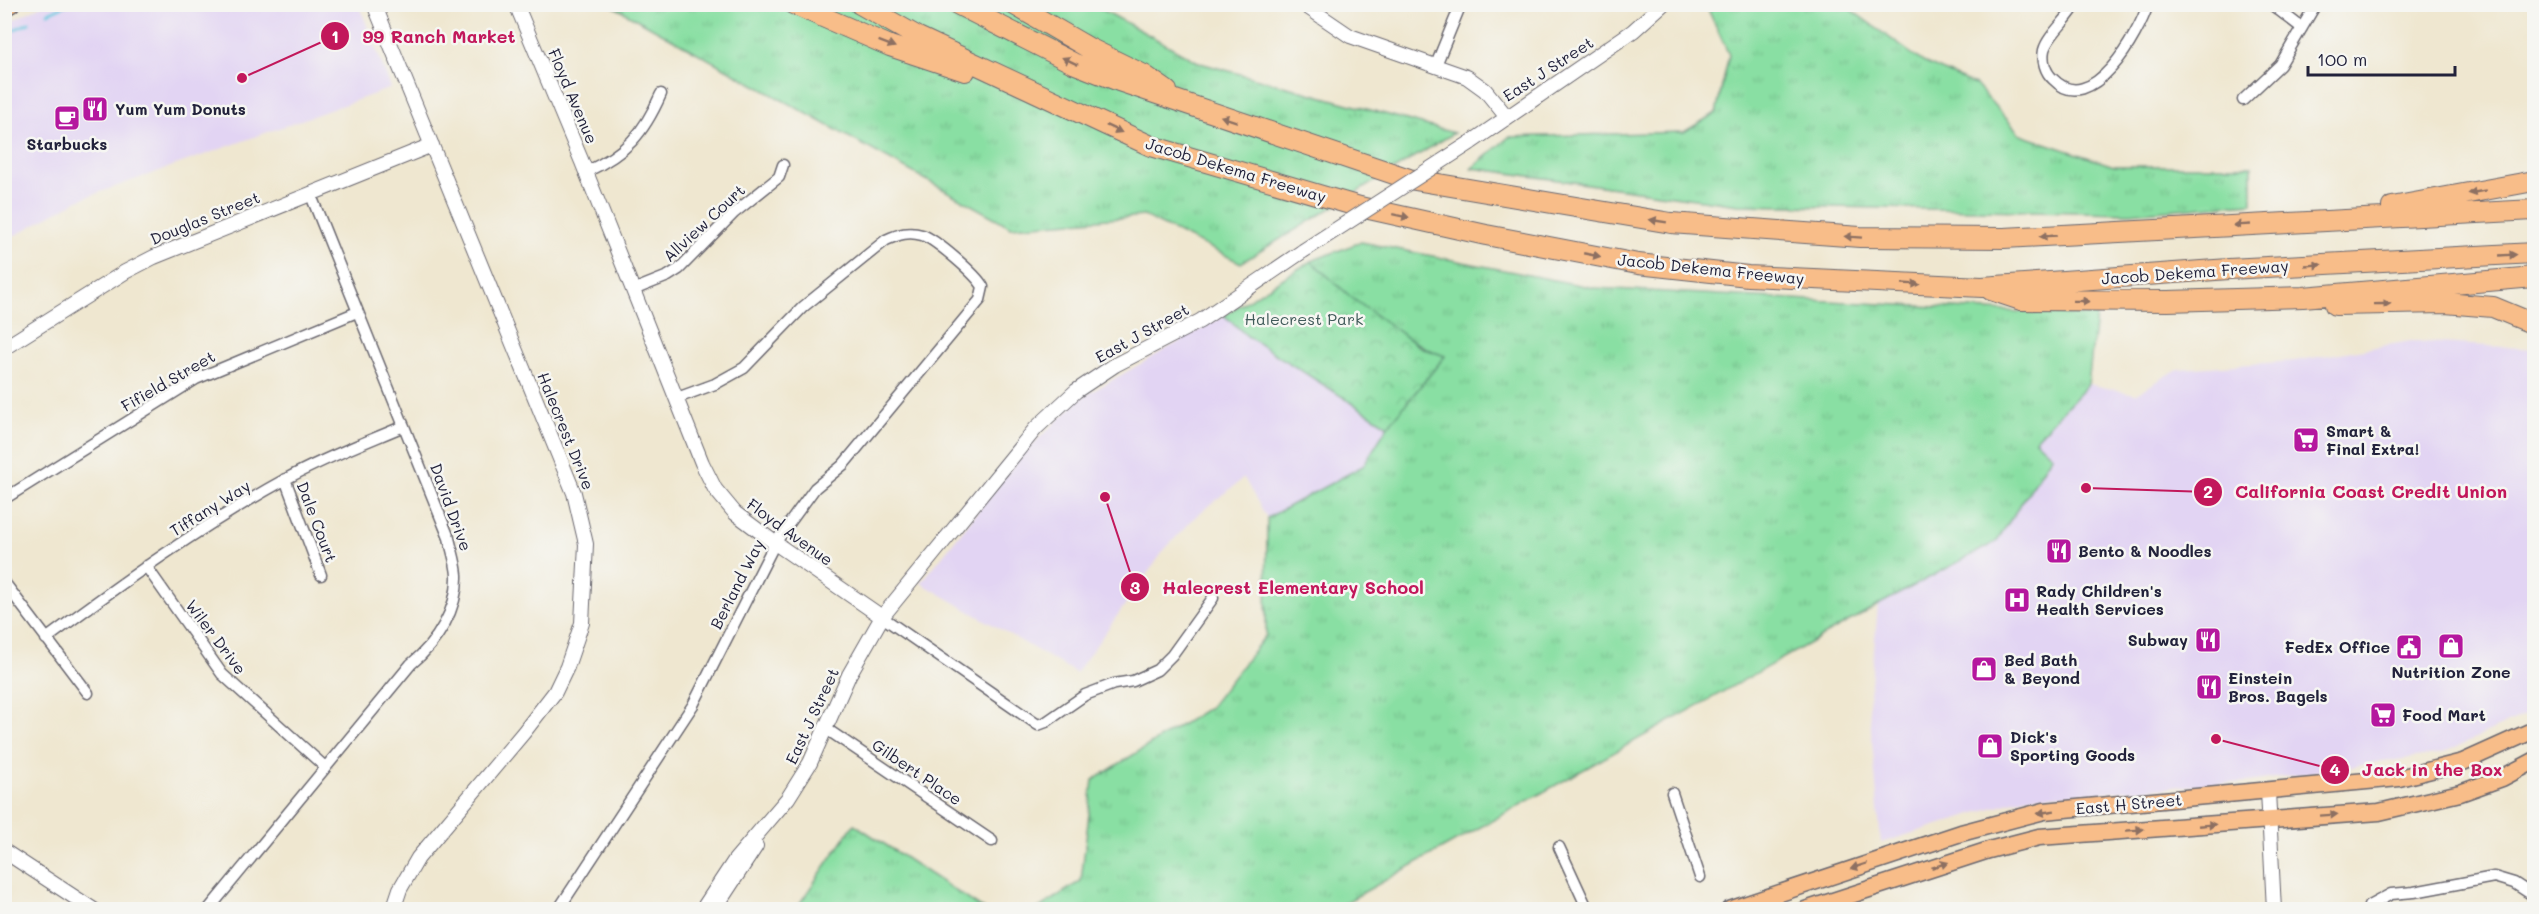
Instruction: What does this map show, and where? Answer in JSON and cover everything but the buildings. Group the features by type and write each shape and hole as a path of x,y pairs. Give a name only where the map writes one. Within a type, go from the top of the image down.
{"highway":[{"path":"793,4 890,46 1061,104"},
{"name":"Jacob Dekema Freeway","path":"860,4 918,37 1151,146 1360,207 1486,235 1638,264 1748,276 1982,287 2240,269 2535,253"},
{"path":"957,4 1073,63 1184,104 1409,179 1671,223 1860,237 2004,238 2535,210"},
{"path":"1013,4 1087,47 1144,75 1184,104"},
{"path":"2301,222 2535,181"},
{"path":"1982,287 2021,300 2130,302 2303,297 2535,277"},
{"path":"2303,297 2336,305 2445,303 2493,307 2535,324"}],"main road":[{"path":"4,8 11,4"},
{"name":"East H Street","path":"1729,909 1987,825 2044,811 2399,778 2463,762 2535,730"},
{"name":"East H Street","path":"1805,909 1989,850 2039,837 2379,812 2460,793 2502,778 2535,762"}],"street":[{"name":"Halecrest Drive","path":"374,4 574,494 586,544 582,623 567,667 555,692 418,858 400,890 393,909"},
{"name":"Floyd Avenue","path":"516,4 702,463 715,489 735,513 774,543 1038,724 1046,722 1085,695 1114,684 1133,681 1157,670 1172,654 1213,598"},
{"path":"1303,4 1350,36 1467,77 1493,98 1506,116"},
{"path":"1436,65 1461,4"},
{"name":"East J Street","path":"714,909 744,867 770,821 810,763 849,675 882,617 1011,456 1047,416 1076,391 1115,365 1200,321 1470,142 1633,31 1663,4"},
{"path":"2076,4 2045,46 2043,58 2046,70 2053,80 2063,87 2075,90 2093,85 2122,54 2144,18 2148,4"},
{"path":"2271,4 2302,28"},
{"path":"2243,99 2280,65 2316,4"},
{"path":"586,172 613,159 626,148 651,117 661,94"},
{"name":"Douglas Street","path":"4,348 154,257 432,145"},
{"name":"Allview Court","path":"633,290 679,269 734,213 779,177 783,165"},
{"name":"David Drive","path":"208,909 411,664 434,640 447,618 456,592 456,562 449,538 310,193"},
{"name":"Berland Way","path":"558,909 693,705 774,543 815,488 843,465 980,300 983,287 976,275 924,236 899,234 886,240 803,307 744,368 715,384 677,398"},
{"name":"Fifield Street","path":"4,499 196,379 357,312"},
{"name":"Tiffany Way","path":"46,639 146,566 285,479 404,426"},
{"name":"Dale Court","path":"285,479 321,575"},
{"name":"Wiler Drive","path":"146,566 222,674 325,767"},
{"path":"4,582 88,693"},
{"name":"Gilbert Place","path":"825,728 992,841"},
{"path":"2268,791 2274,909"},
{"path":"1672,793 1701,877"},
{"name":"East J Street","path":"702,909 735,860 770,821"},
{"path":"1559,847 1588,909"},
{"path":"4,851 94,909"},
{"path":"2368,909 2369,906 2391,894 2494,877 2514,883 2535,896"}],"shaded area":[{"path":"43,5 359,5 391,88 78,200 5,241 5,24"},
{"path":"1224,316 1247,336 1388,426 1363,466 1267,518 1244,478 1196,516 1165,549 1076,673 921,583 1024,453 1081,398"},
{"path":"2411,341 2534,349 2534,711 2443,753 2248,782 2026,797 1881,843 1869,706 1878,605 1996,542 2035,440 2088,384 2136,394 2178,369 2294,361"}],"green space":[{"path":"1843,4 1923,62 1976,85 2021,135 2114,166 2252,166 2252,203 2130,213 1738,205 1472,168 1509,137 1684,132 1716,113 1729,55 1706,5"},
{"path":"611,5 1094,5 1200,63 1454,133 1241,263 1144,216 1011,227"},
{"path":"1361,242 1595,288 2096,316 2088,384 2035,440 2052,456 1996,542 1878,605 1334,909 1036,910 1081,881 1093,780 1210,707 1266,635 1267,518 1363,466 1388,426 1444,356 1391,328 1339,288 1311,261"},
{"name":"Halecrest Park","path":"1311,261 1352,298 1420,347 1445,356 1388,426 1247,336 1224,315"},
{"path":"854,824 983,909 796,909"}],"waterway":[{"path":"48,13 68,4"},
{"path":"4,34 29,23"}],"place":[{"name":"99 Ranch Market","path":"242,78"},
{"name":"Yum Yum Donuts","path":"95,109"},
{"name":"Starbucks","path":"67,118"},
{"name":"Smart & Final Extra!","path":"2306,440"},
{"name":"California Coast Credit Union","path":"2086,488"},
{"name":"Halecrest Elementary School","path":"1105,497"},
{"name":"Bento & Noodles","path":"2059,551"},
{"name":"Rady Children's Health Services","path":"2017,600"},
{"name":"Subway","path":"2208,640"},
{"name":"Nutrition Zone","path":"2451,646"},
{"name":"FedEx Office","path":"2409,647"},
{"name":"Bed Bath & Beyond","path":"1984,669"},
{"name":"Einstein Bros. Bagels","path":"2209,687"},
{"name":"Food Mart","path":"2383,715"},
{"name":"Jack in the Box","path":"2216,739"},
{"name":"Dick's Sporting Goods","path":"1990,746"}]}
